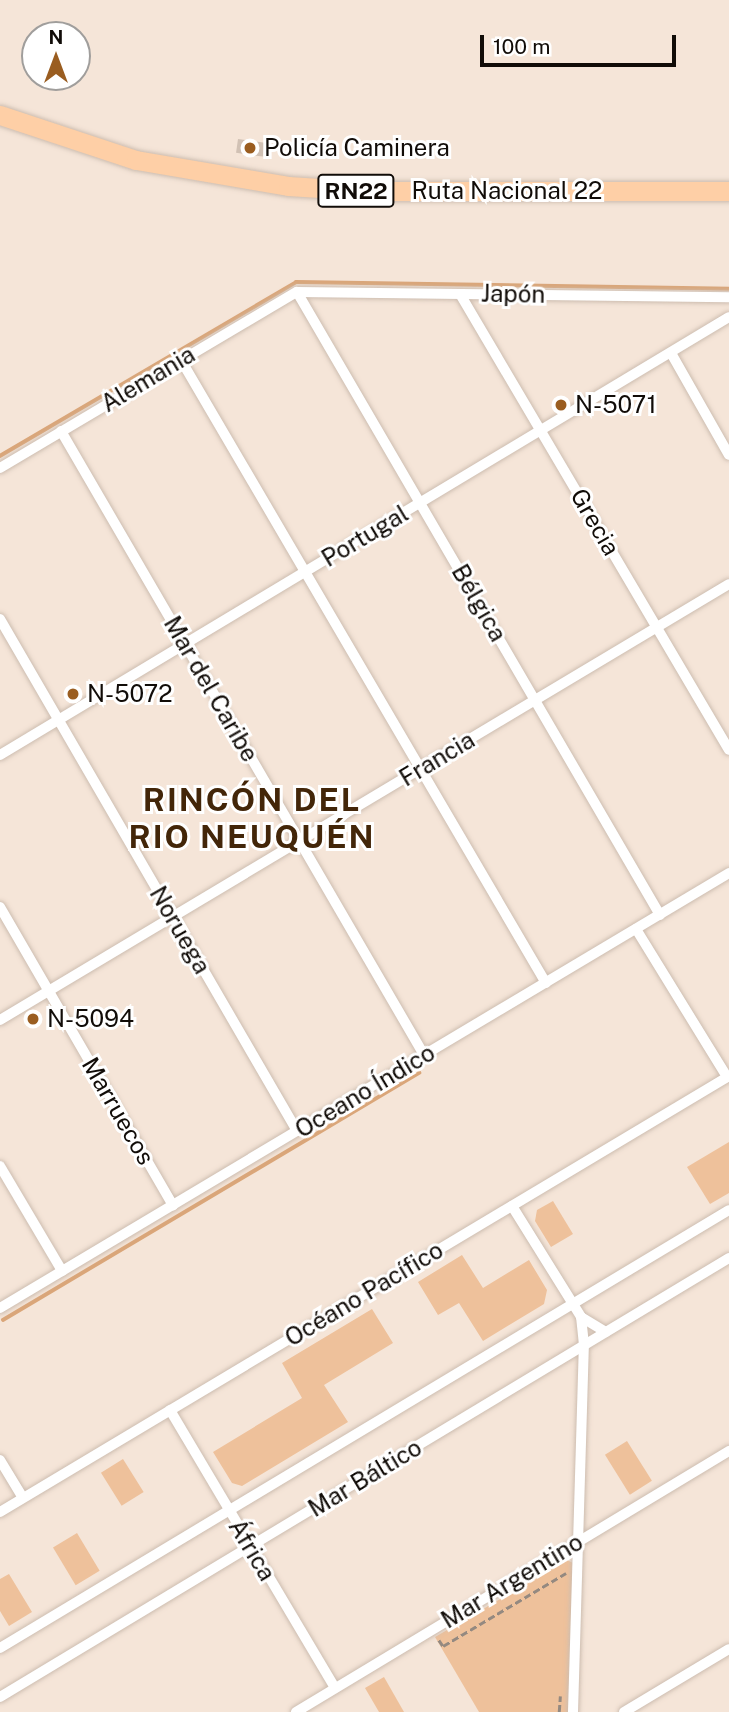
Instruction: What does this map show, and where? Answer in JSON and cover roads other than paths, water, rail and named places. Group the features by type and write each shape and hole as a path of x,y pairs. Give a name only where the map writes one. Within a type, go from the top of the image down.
{"highway":[{"name":"Ruta Nacional 22","path":"0,115 136,160 288,186 368,191 725,191"}],"street":[{"name":"Japón","path":"298,292 729,297"},
{"name":"Alemania","path":"0,468 298,292"},
{"name":"Bélgica","path":"298,292 660,915"},
{"name":"Grecia","path":"460,294 729,750"},
{"name":"Portugal","path":"0,755 729,317"},
{"path":"671,354 729,455"},
{"path":"181,360 546,983"},
{"name":"Mar del Caribe","path":"61,431 424,1055"},
{"name":"Francia","path":"0,1020 729,584"},
{"name":"Noruega","path":"0,620 297,1131"},
{"name":"Oceano Índico","path":"0,1308 729,873"},
{"name":"Marruecos","path":"0,907 173,1205"},
{"path":"636,929 728,1076"},
{"name":"Océano Pacífico","path":"0,1512 728,1076"},
{"path":"0,1166 62,1271"},
{"path":"512,1206 581,1317 584,1345 573,1712"},
{"name":"Mar Báltico","path":"0,1648 729,1210"},
{"name":"Mar Báltico","path":"0,1697 729,1258"},
{"path":"581,1317 606,1332"},
{"name":"África","path":"170,1410 335,1688"},
{"name":"Mar Argentino","path":"296,1712 729,1451"},
{"path":"0,1460 23,1498"},
{"path":"624,1712 729,1649"}],"waterway":[{"path":"0,456 296,282 729,289"},
{"path":"3,1320 419,1073"}],"place":[{"name":"Policía Caminera","path":"250,148"},
{"name":"N-5071","path":"561,405"},
{"name":"N-5072","path":"73,694"},
{"name":"N-5094","path":"33,1019"}],"district":[{"name":"RINCÓN DEL RIO NEUQUÉN","path":"252,820"}]}
